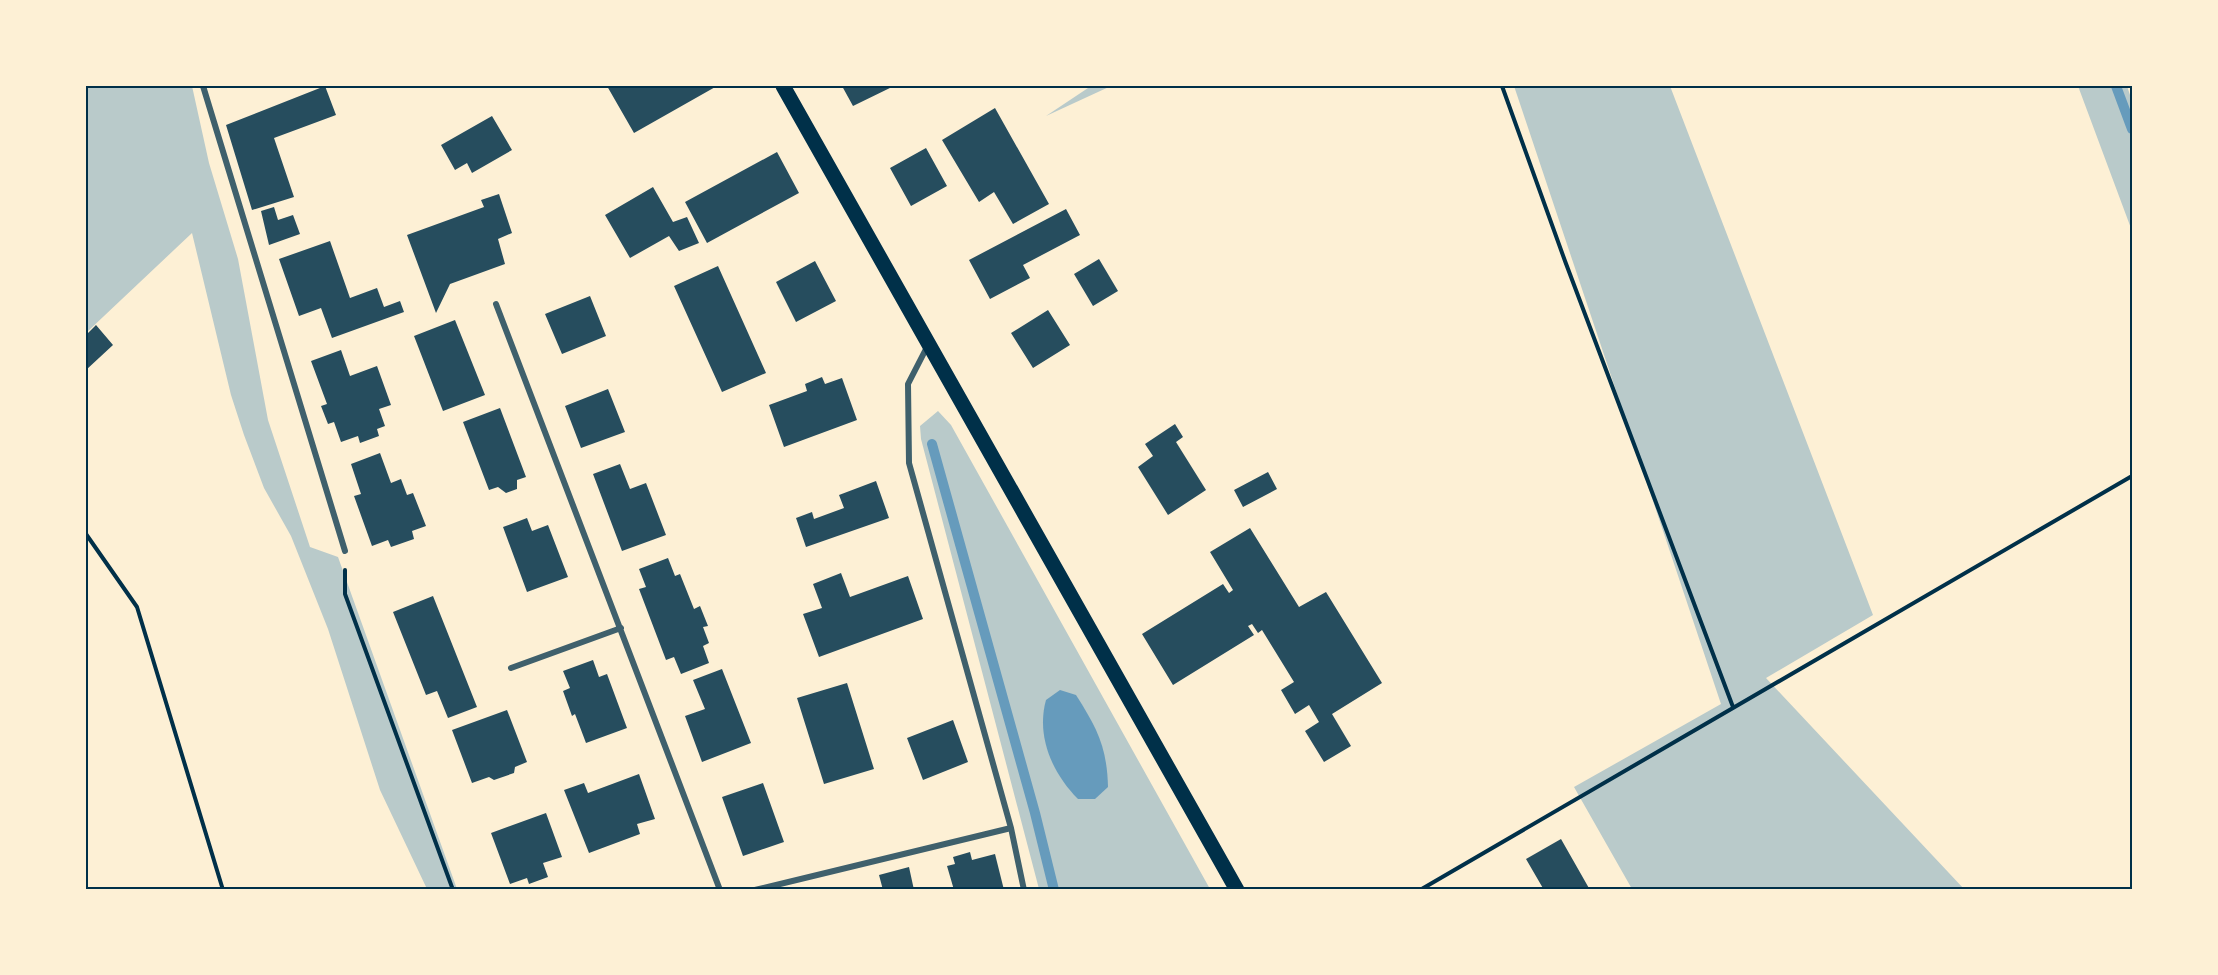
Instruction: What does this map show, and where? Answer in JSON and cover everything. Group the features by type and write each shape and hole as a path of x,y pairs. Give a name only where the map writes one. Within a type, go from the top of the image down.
{"main road":[{"path":"783,86 1237,890"}],"street":[{"path":"203,86 345,551"},
{"path":"496,304 720,890"},
{"path":"929,344 908,384 909,463 1011,828 1024,890"},
{"path":"511,668 621,628"},
{"path":"755,890 1011,828"}],"path":[{"path":"1502,86 1565,261 1733,707"},
{"path":"1420,890 2133,476"},
{"path":"86,534 137,608 223,890"},
{"path":"345,551 345,594 453,890"}],"shaded area":[{"path":"86,86 192,86 209,163 238,259 268,420 310,547 338,557 457,889 427,889 380,790 328,629 291,536 264,488 244,435 231,395 192,233 86,333"},
{"path":"1091,86 1111,86 1046,116"},
{"path":"1514,86 1670,86 1873,615 1766,678 1964,889 1632,889 1574,787 1721,704"},
{"path":"2078,86 2127,86 2132,101 2132,231"},
{"path":"938,411 951,425 1210,889 1039,889 921,439 920,426"}],"water":[{"path":"1060,690 1076,695 1100,738 1106,760 1108,787 1095,799 1078,799 1061,778 1048,753 1043,714 1046,700"}],"building":[{"path":"325,86 336,115 274,138 294,197 252,210 226,125"},
{"path":"607,86 717,86 634,133"},
{"path":"842,86 894,86 853,106"},
{"path":"995,108 1049,204 1013,224 994,192 979,202 942,140"},
{"path":"492,116 512,150 472,173 467,163 455,170 441,145"},
{"path":"926,148 947,186 911,206 890,168"},
{"path":"777,152 799,193 707,243 685,202"},
{"path":"653,187 673,222 687,217 699,243 679,251 669,236 630,258 605,215"},
{"path":"499,194 512,233 498,239 505,264 450,284 436,313 407,235 484,207 481,200"},
{"path":"274,207 278,220 293,215 300,234 269,245 261,211"},
{"path":"1066,209 1080,235 1023,265 1030,278 990,299 969,260"},
{"path":"330,241 350,298 377,288 384,307 400,301 404,312 332,338 321,308 299,316 279,259"},
{"path":"1099,259 1118,291 1093,306 1074,274"},
{"path":"815,261 836,301 796,322 776,282"},
{"path":"718,266 766,373 722,392 674,286"},
{"path":"590,296 606,336 562,354 545,314"},
{"path":"1048,310 1070,345 1033,368 1011,333"},
{"path":"455,320 485,395 443,411 414,336"},
{"path":"96,325 113,345 86,370 86,335"},
{"path":"341,350 350,376 377,366 391,405 379,409 385,426 377,429 379,436 360,443 358,436 341,442 334,422 328,424 321,406 327,404 311,361"},
{"path":"822,377 825,384 842,378 857,420 784,447 769,405 807,391 805,384"},
{"path":"608,389 625,432 581,448 565,406"},
{"path":"500,408 526,477 517,480 517,489 506,493 498,487 489,490 463,422"},
{"path":"1175,424 1183,437 1176,442 1206,490 1168,515 1138,467 1153,456 1145,444"},
{"path":"380,453 391,483 401,479 407,495 413,493 426,526 412,531 414,539 391,547 388,540 372,546 354,496 361,494 351,464"},
{"path":"620,464 630,489 646,483 666,535 622,551 593,474"},
{"path":"1268,472 1277,489 1243,507 1234,490"},
{"path":"876,481 889,518 806,547 796,518 812,512 814,519 844,508 839,495"},
{"path":"527,518 532,531 548,525 568,577 527,592 503,527"},
{"path":"1250,528 1299,607 1326,592 1382,683 1332,714 1351,746 1324,762 1305,731 1319,722 1309,705 1295,714 1281,690 1294,682 1262,630 1258,633 1252,624 1248,626 1254,635 1173,685 1142,634 1223,584 1229,593 1233,590 1210,552"},
{"path":"668,558 675,576 680,574 694,609 700,606 708,626 703,627 709,643 703,646 709,663 681,674 674,657 666,660 639,589 646,587 639,569"},
{"path":"841,573 850,597 908,576 923,619 819,657 803,614 822,608 813,584"},
{"path":"433,596 477,707 448,718 437,691 426,695 393,612"},
{"path":"593,660 599,677 607,674 627,728 586,743 575,714 572,716 563,691 570,688 563,671"},
{"path":"722,669 751,743 702,762 685,716 705,709 693,680"},
{"path":"847,683 874,769 824,784 797,698"},
{"path":"507,710 527,762 515,767 514,773 494,780 489,777 472,783 452,730"},
{"path":"953,720 968,762 923,780 907,738"},
{"path":"639,774 655,819 637,824 640,834 589,853 564,790 584,783 588,793"},
{"path":"763,783 784,842 743,856 722,797"},
{"path":"546,813 562,857 543,863 548,877 529,884 527,878 510,884 491,833"},
{"path":"1561,839 1590,890 1544,890 1526,859"},
{"path":"970,852 972,860 995,854 1004,890 954,890 947,866 955,864 953,857"},
{"path":"909,867 914,890 883,890 879,875"}],"waterway":[{"path":"2116,86 2132,129"},
{"path":"932,444 1035,813 1054,890"}]}
